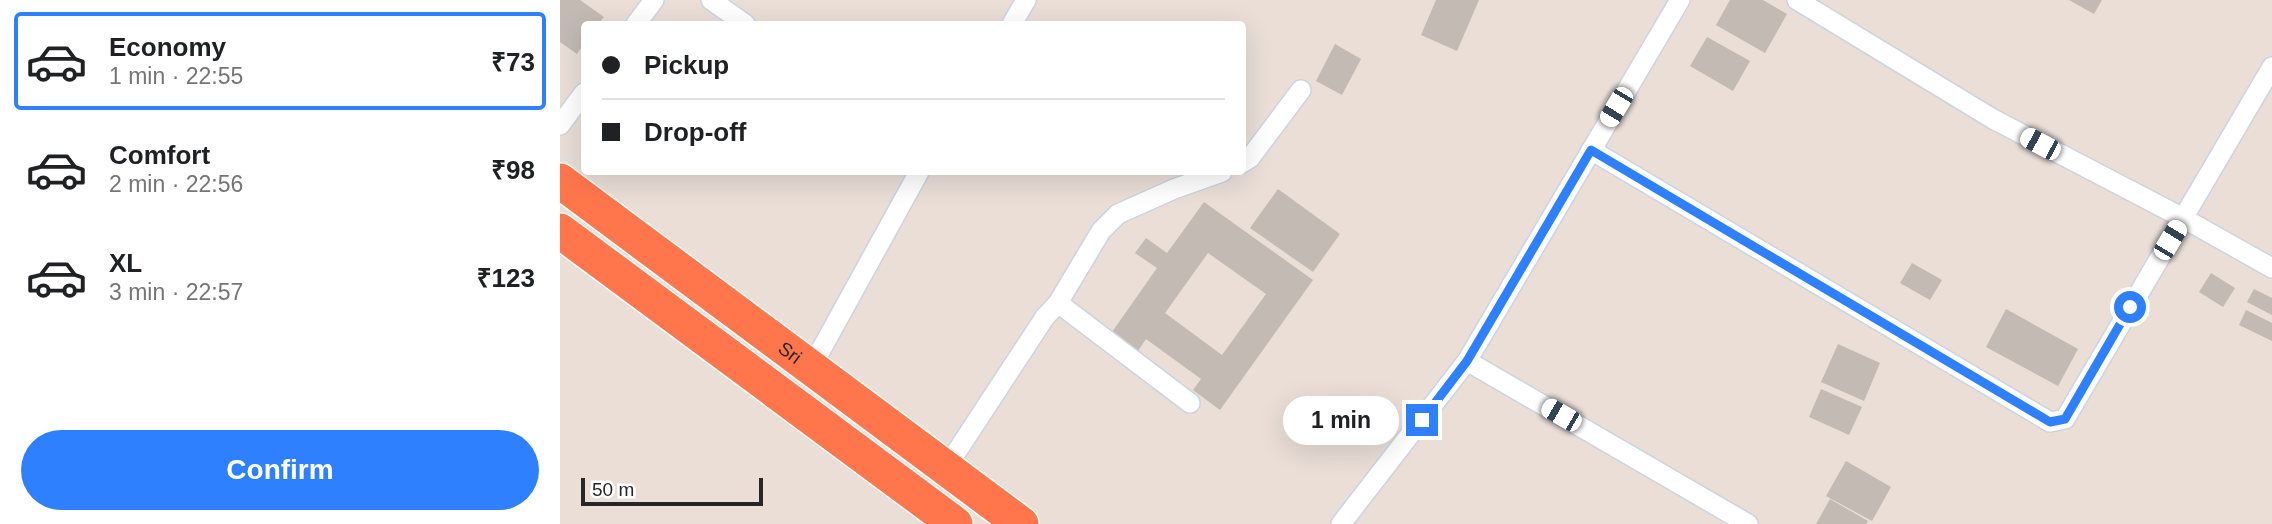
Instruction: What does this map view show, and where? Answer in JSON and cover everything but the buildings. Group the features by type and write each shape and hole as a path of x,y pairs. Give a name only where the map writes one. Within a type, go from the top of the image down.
{"highway":[{"name":"Sri","path":"560,181 1021,524"},
{"path":"560,231 956,524"}],"street":[{"path":"638,21 654,0"},
{"path":"711,0 741,21"},
{"path":"1014,21 1026,0"},
{"path":"1341,524 1467,361 1680,0"},
{"path":"1797,0 1993,119 2183,218 2272,268"},
{"path":"1591,150 2050,422 2065,419 2272,66"},
{"path":"1246,160 1301,90"},
{"path":"560,125 581,97"},
{"path":"811,368 917,175"},
{"path":"946,468 1045,317 1058,303 1101,231 1118,214 1214,175"},
{"path":"1058,303 1190,403"},
{"path":"1467,361 1748,524"}],"route":[{"path":"1422,420 1467,361 1591,150 2039,418 2050,422 2065,419 2130,307"}]}
